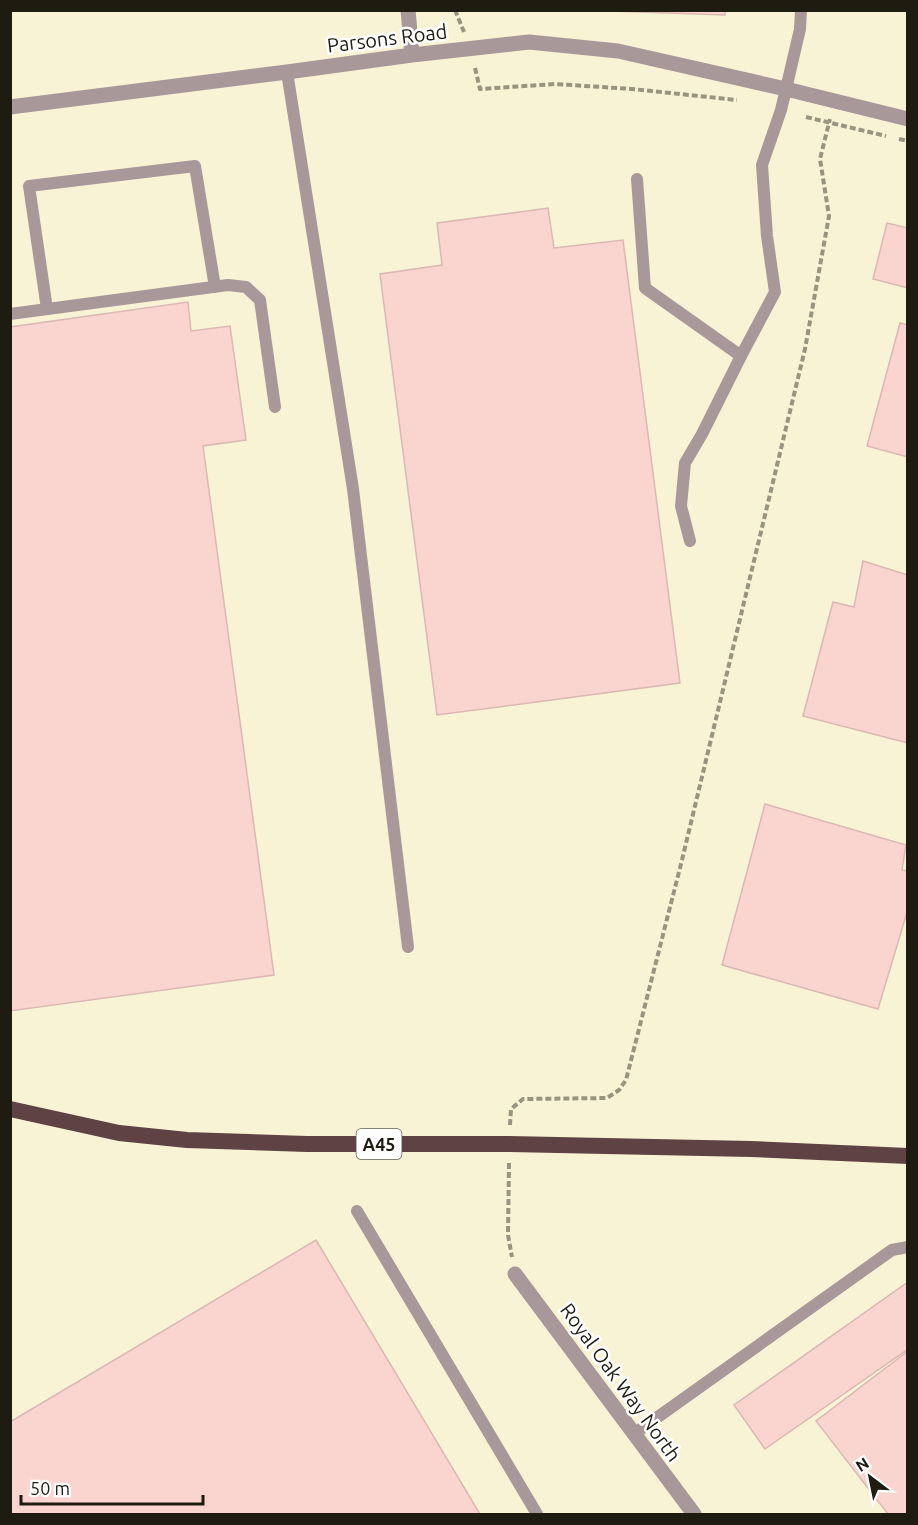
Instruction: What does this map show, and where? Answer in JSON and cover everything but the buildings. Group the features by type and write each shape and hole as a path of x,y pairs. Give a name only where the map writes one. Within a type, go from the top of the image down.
{"highway":[{"name":"A45","path":"10,1110 119,1133 187,1140 307,1144 509,1144 751,1149 908,1156"}],"street":[{"path":"408,10 412,55"},
{"name":"Parsons Road","path":"10,107 529,42 618,51 908,119"},
{"name":"Royal Oak Way North","path":"515,1274 694,1515"}],"lane":[{"path":"690,541 681,506 685,463 775,292 767,236 762,165 781,110 800,29 801,10"},
{"path":"287,72 353,489 408,947"},
{"path":"46,309 29,186 195,166 215,287"},
{"path":"637,179 645,288 741,356"},
{"path":"10,314 228,285 246,287 260,300 274,407"},
{"path":"357,1211 537,1515"},
{"path":"634,1434 892,1250 908,1247"}],"path":[{"path":"471,48 480,89 555,84 632,89 742,101"},
{"path":"515,1274 508,1235 511,1109 523,1099 607,1098 619,1090 626,1080 684,852 805,350 829,216 820,159 836,101"},
{"path":"781,110 908,141"}]}
